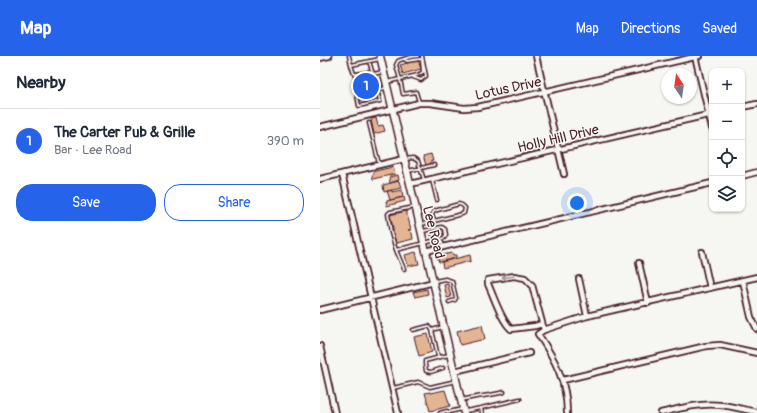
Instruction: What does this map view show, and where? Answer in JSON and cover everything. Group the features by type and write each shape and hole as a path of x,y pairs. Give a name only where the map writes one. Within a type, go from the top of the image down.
{"main road":[{"name":"Lee Road","path":"380,57 464,411"}],"street":[{"path":"320,58 329,56"},
{"path":"536,56 564,174"},
{"path":"697,56 709,106"},
{"name":"Lotus Drive","path":"320,127 419,103 430,102 464,108 478,107 697,56"},
{"path":"745,106 757,104"},
{"name":"Holly Hill Drive","path":"410,184 709,114"},
{"path":"320,179 404,159"},
{"path":"745,175 757,172"},
{"path":"342,174 398,413"},
{"path":"426,251 709,184"},
{"path":"702,252 710,288"},
{"path":"639,264 648,303"},
{"path":"542,324 511,329 507,325 500,311 488,284 488,280 514,276 525,278 532,285 544,330"},
{"path":"567,413 563,380 550,352 538,334 544,330 587,316 757,277"},
{"path":"579,279 587,316"},
{"path":"743,281 751,317 757,330"},
{"path":"320,310 434,282"},
{"path":"563,380 706,346 720,345 757,353"},
{"path":"320,346 335,413"},
{"path":"455,371 529,353"},
{"path":"662,413 705,404 720,405 757,412"}],"lane":[{"path":"349,56 354,74 369,72 374,74 384,72"},
{"path":"400,56 401,60"},
{"path":"418,56 404,59 396,63 403,94 416,92 419,103"},
{"path":"412,76 421,80 426,76 422,56"},
{"path":"351,65 369,62 380,57"},
{"path":"377,91 380,101 359,106 357,96 377,91 400,79 423,72 422,60 420,58 408,61 404,59"},
{"path":"369,62 369,72"},
{"path":"369,123 379,165"},
{"path":"404,159 415,158 418,161 424,180"},
{"path":"407,171 434,165"},
{"path":"432,179 437,200"},
{"path":"420,225 464,213 465,208 462,204 459,204 434,211 432,215 434,221"},
{"path":"404,269 391,233 388,214 390,212 415,206"},
{"path":"396,250 441,239 446,235 444,228 421,232"},
{"path":"441,239 443,247"},
{"path":"434,282 451,279 456,298 455,300 448,302"},
{"path":"413,330 429,326 432,330 438,356 440,357"},
{"path":"432,330 444,326"},
{"path":"443,368 431,372 426,371 425,361 451,355"},
{"path":"392,388 418,382 430,387 457,381"},
{"path":"461,400 491,396 504,392"},
{"path":"440,413 481,408 520,398"},
{"path":"481,408 482,413"}],"building":[{"path":"418,60 421,69 403,74 400,65"},
{"path":"366,71 368,71 370,75 370,79 368,80 367,77 359,79 358,77 367,74"},
{"path":"373,79 376,89 360,93 357,84"},
{"path":"376,118 378,126 383,125 385,131 374,134 371,119"},
{"path":"431,154 433,161 431,161 431,164 426,165 423,156"},
{"path":"393,167 395,174 373,179 372,176 375,171"},
{"path":"398,175 399,180 390,183 389,177"},
{"path":"399,181 401,188 384,192 383,185"},
{"path":"392,190 392,192 402,190 403,197 390,200 387,191"},
{"path":"404,197 405,201 387,206 386,201"},
{"path":"406,211 411,229 408,230 412,233 413,239 397,244 393,234 390,215"},
{"path":"443,229 444,234 431,236 431,232"},
{"path":"416,252 419,264 408,266 405,255"},
{"path":"452,253 453,255 456,255 456,258 439,262 437,256"},
{"path":"470,255 471,261 443,268 442,262"},
{"path":"448,284 451,297 447,298 444,285"},
{"path":"427,289 428,294 415,297 413,292"},
{"path":"482,325 485,339 460,345 457,331"},
{"path":"428,334 432,352 419,356 414,337"},
{"path":"445,390 450,406 430,411 425,393"}],"place":[{"name":"The Carter Pub & Grille","path":"366,86"}]}
